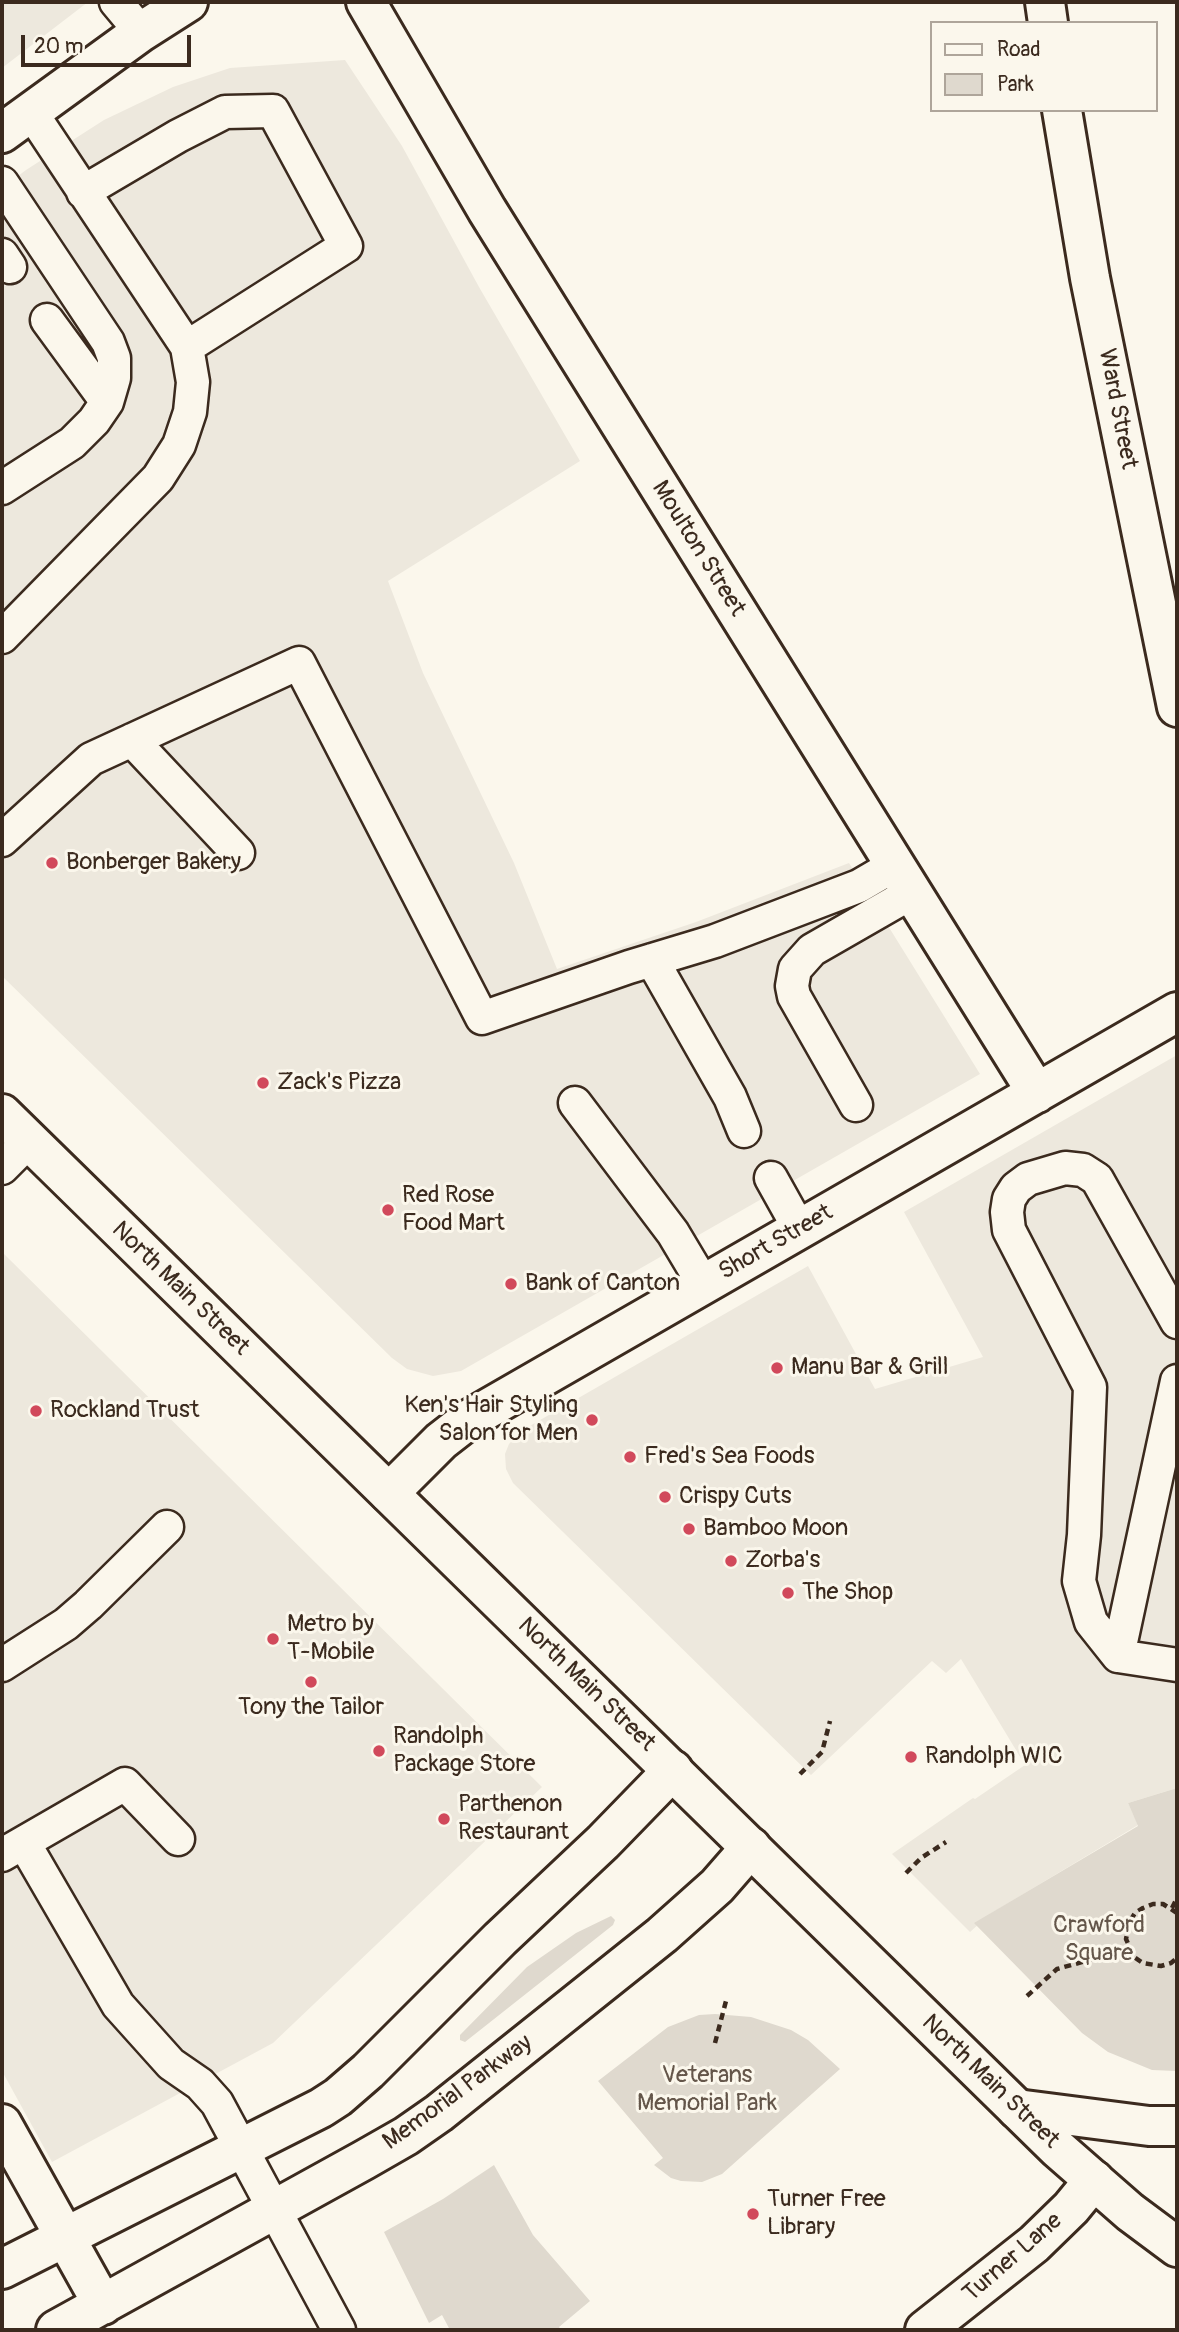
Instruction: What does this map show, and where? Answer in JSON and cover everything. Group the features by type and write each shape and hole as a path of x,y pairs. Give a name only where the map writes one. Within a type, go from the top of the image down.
{"street":[{"path":"16,123 141,32 188,2"},
{"name":"Moulton Street","path":"366,2 494,222 1037,1093"},
{"path":"1045,2 1048,21"},
{"name":"Ward Street","path":"1062,112 1090,278 1177,707"},
{"name":"Short Street","path":"389,1493 441,1441 468,1420 1177,1012"},
{"name":"North Main Street","path":"2,1114 1017,2109 1130,2212 1177,2247"},
{"path":"2,2269 321,2108 353,2085 500,1939 604,1842 673,1770"},
{"name":"Memorial Parkway","path":"57,2330 406,2136 439,2113 662,1935 717,1886 751,1846"},
{"path":"1017,2109 1149,2126 1177,2126"},
{"path":"2,2124 103,2305"},
{"name":"Turner Lane","path":"925,2330 1017,2260 1071,2208 1094,2180"}],"lane":[{"path":"116,2 141,32"},
{"path":"83,192 178,136 225,112 273,111 346,246 187,348"},
{"path":"2,637 158,478 179,444 190,412 193,382 187,348 83,192 16,123"},
{"path":"2,183 108,342 114,358 114,378 107,402 94,421 72,443 2,488"},
{"path":"47,320 107,402"},
{"path":"2,840 91,759 299,663 482,1018 715,941 859,886 904,878"},
{"path":"132,740 238,853"},
{"path":"856,1105 794,996 792,986 795,969 812,950 904,878"},
{"path":"652,960 730,1097 744,1130"},
{"path":"575,1103 673,1233 704,1285"},
{"path":"2,1168 30,1140"},
{"path":"1177,1322 1097,1179 1083,1170 1065,1168 1028,1179 1016,1188 1009,1199 1009,1230 1090,1387 1084,1535 1079,1581 1091,1622 1118,1656 1177,1665"},
{"path":"771,1178 800,1230"},
{"path":"1118,1656 1177,1381"},
{"path":"2,1665 66,1624 167,1527"},
{"path":"178,1839 125,1784 13,1849 118,2005 171,2064 209,2092 217,2103 340,2330"}],"path":[{"path":"800,1774 822,1752 831,1721"},
{"path":"906,1873 921,1858 946,1842"},
{"path":"1171,1908 1177,1898"},
{"path":"1177,1913 1163,1904 1153,1904 1135,1913 1126,1930 1129,1949 1134,1956 1151,1965 1171,1963 1177,1958"},
{"path":"1027,1996 1057,1969 1129,1949"},
{"path":"715,2043 726,2001"}],"shaded area":[{"path":"2,2 88,2 2,68"},
{"path":"345,60 402,146 479,287 580,461 388,581 423,673 514,863 557,969 696,922 849,863 980,1074 461,1371 433,1376 407,1369 392,1358 2,976 2,188 104,120 173,87 230,68"},
{"path":"1177,1055 1177,1788 1128,1803 1138,1825 990,1914 970,1932 892,1854 1025,1765 961,1659 946,1673 932,1661 811,1775 513,1483 506,1469 505,1454 509,1444 521,1431 808,1266 875,1389 983,1357 904,1212"},
{"path":"2,1252 542,1787 273,2043 52,2162 2,2071"}],"green space":[{"name":"Crawford Square","path":"1177,1788 1177,2071 1152,2070 1108,2052 1082,2033 974,1923 1138,1826 1128,1803"},
{"path":"611,1916 615,1920 613,1925 465,2042 460,2040 460,2035 527,1967 576,1933"},
{"name":"Veterans Memorial Park","path":"699,2015 751,2017 791,2030 808,2040 840,2069 722,2174 702,2182 681,2181 671,2178 654,2165 663,2158 598,2081 668,2027"},
{"path":"494,2165 533,2235 590,2301 559,2327 561,2330 450,2330 442,2315 429,2323 384,2232 443,2199"}],"place":[{"name":"Bonberger Bakery","path":"52,863"},
{"name":"Zack's Pizza","path":"263,1083"},
{"name":"Red Rose Food Mart","path":"388,1210"},
{"name":"Bank of Canton","path":"511,1284"},
{"name":"Manu Bar & Grill","path":"777,1368"},
{"name":"Rockland Trust","path":"36,1411"},
{"name":"Ken's Hair Styling Salon for Men","path":"592,1420"},
{"name":"Fred's Sea Foods","path":"630,1457"},
{"name":"Crispy Cuts","path":"665,1497"},
{"name":"Bamboo Moon","path":"689,1529"},
{"name":"Zorba's","path":"731,1561"},
{"name":"The Shop","path":"788,1593"},
{"name":"Metro by T-Mobile","path":"273,1639"},
{"name":"Tony the Tailor","path":"311,1682"},
{"name":"Randolph Package Store","path":"379,1751"},
{"name":"Randolph WIC","path":"911,1757"},
{"name":"Parthenon Restaurant","path":"444,1819"},
{"name":"Turner Free Library","path":"753,2214"}]}
